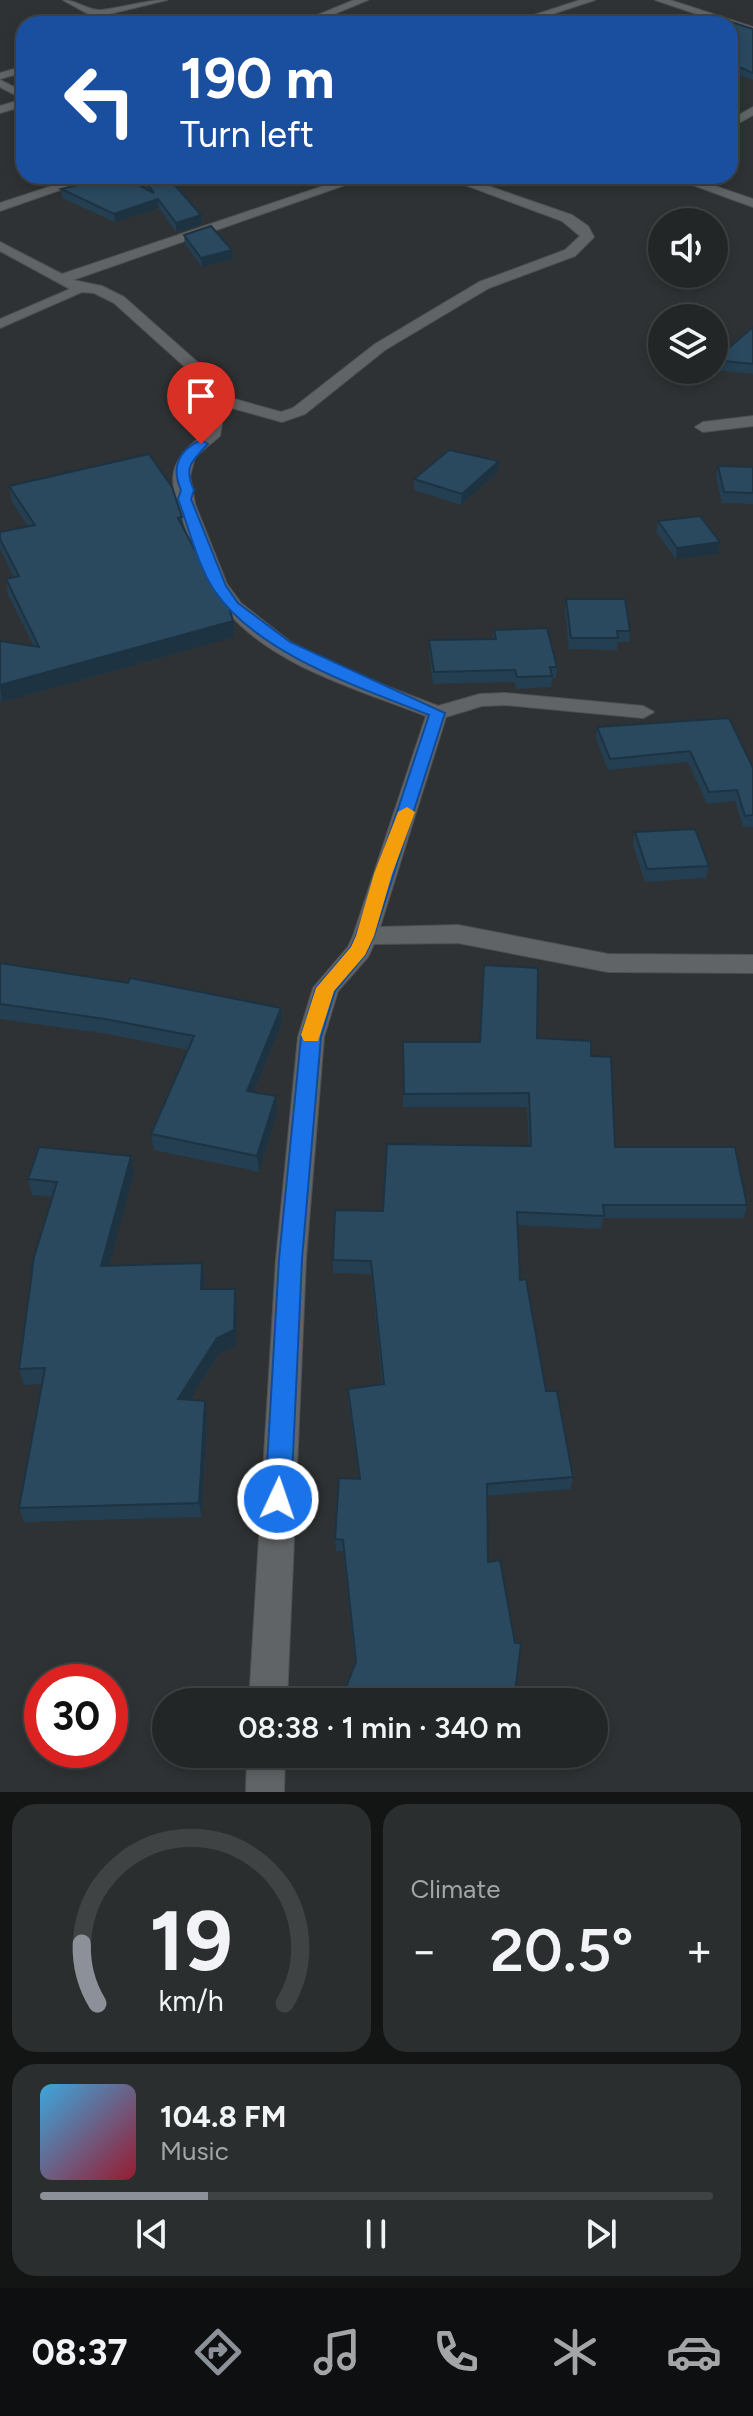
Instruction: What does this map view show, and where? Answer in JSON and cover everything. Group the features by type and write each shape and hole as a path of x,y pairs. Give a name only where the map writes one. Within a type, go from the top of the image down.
{"street":[{"path":"68,0 95,14 162,0"},
{"path":"322,16 363,0"},
{"path":"538,16 590,0"},
{"path":"660,0 710,16"},
{"path":"0,207 70,184"},
{"path":"64,278 341,184"},
{"path":"0,246 78,288 97,289 119,300 202,372 223,393 223,401 282,417 299,411 354,364 484,285 570,253 587,237 583,229 567,218 470,184"},
{"path":"697,184 753,203"},
{"path":"0,324 75,293 78,288"},
{"path":"216,411 212,436 187,455 181,476 187,487 185,503 219,586 233,606 285,645 361,683 437,713 480,700 506,699 643,712"},
{"path":"703,427 753,421"},
{"path":"269,1688 291,1259 311,1037 326,988 359,951 365,936 437,713"},
{"path":"365,936 458,934 608,963 753,964"},
{"path":"265,1792 266,1768"}],"building":[{"path":"738,24 753,29 753,73 738,66"},
{"path":"81,184 137,184 154,193 147,184 174,184 201,215 176,223 158,199 114,214 61,189"},
{"path":"211,226 232,250 201,258 184,235"},
{"path":"753,327 753,364 728,361 728,349"},
{"path":"449,450 499,461 462,494 414,479"},
{"path":"149,454 172,487 182,517 178,518 208,575 227,600 233,621 0,685 0,641 39,647 6,579 19,576 0,539 0,532 35,525 9,486"},
{"path":"718,466 753,467 753,493 724,492"},
{"path":"700,516 720,542 677,548 658,521"},
{"path":"566,599 625,599 630,631 617,631 618,638 571,638"},
{"path":"547,628 557,667 550,667 552,676 517,677 515,670 434,672 429,640 496,639 494,630"},
{"path":"729,718 753,768 753,815 745,816 737,790 709,792 690,751 610,759 597,727"},
{"path":"695,829 709,866 647,869 635,832"},
{"path":"0,963 128,983 130,978 281,1008 247,1091 276,1096 257,1156 151,1134 194,1036 0,1004"},
{"path":"484,965 538,968 537,1038 591,1041 591,1056 611,1057 615,1147 735,1147 747,1205 603,1205 604,1216 517,1212 520,1280 526,1279 546,1391 557,1391 573,1477 487,1484 488,1562 500,1560 515,1643 521,1643 516,1688 346,1688 356,1662 343,1540 335,1539 339,1478 360,1479 348,1389 384,1384 371,1261 333,1260 335,1210 383,1211 387,1144 531,1146 529,1093 404,1094 403,1042 480,1042"},
{"path":"39,1147 131,1156 101,1266 202,1263 201,1289 235,1289 234,1330 217,1338 178,1399 205,1401 199,1503 19,1508 45,1368 19,1369 34,1257 57,1182 28,1179"}],"slow traffic":[{"path":"311,1035 326,988 359,951 383,874 407,812"}],"route":[{"path":"201,444 184,460 181,476 188,490 184,499 219,586 233,606 251,623 285,645 361,683 437,713 365,936 359,951 326,988 311,1037 291,1259 278,1499"}]}
